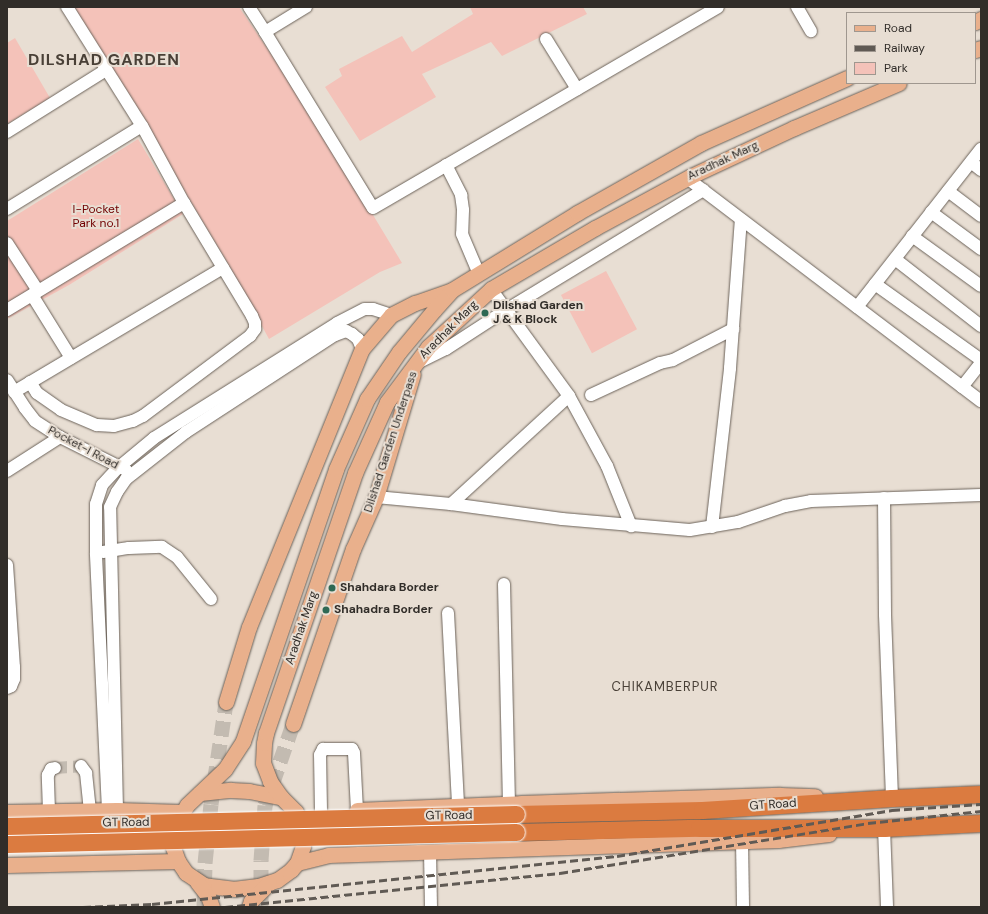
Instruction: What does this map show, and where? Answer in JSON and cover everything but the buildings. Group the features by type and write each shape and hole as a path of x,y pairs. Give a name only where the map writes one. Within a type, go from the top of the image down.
{"highway":[{"name":"GT Road","path":"7,826 513,809 598,813 702,810 981,794"},
{"name":"GT Road","path":"7,844 516,832 595,832 699,828 882,828 981,823"}],"main road":[{"name":"Aradhak Marg","path":"362,349 391,315 415,303 452,290 577,213 700,143 846,78"},
{"name":"Aradhak Marg","path":"281,797 270,781 265,767 263,753 266,734 355,473 387,402 428,347 492,289 595,228 687,178 794,128 897,84"},
{"path":"658,193 666,179 689,164 689,160 687,158 677,156"},
{"name":"Aradhak Marg","path":"200,793 225,770 243,741 336,469 367,399 399,352 452,290"},
{"path":"226,702 249,628 362,349"},
{"name":"Dilshad Garden Underpass","path":"293,724 353,549 376,497 416,363"},
{"path":"231,790 249,791 281,797 296,812 302,824 304,837 301,855 297,863 285,876 269,883 235,889 212,887 198,882 186,873 178,861 173,847 173,832 181,812 200,793 231,790"},
{"name":"GT Road","path":"296,812 458,806 513,809 780,795 892,798"},
{"name":"GT Road","path":"7,812 113,810 181,812"},
{"name":"GT Road","path":"297,863 328,855 778,840 882,828"},
{"path":"7,865 178,861"},
{"path":"198,882 208,896 212,907"},
{"path":"249,907 251,901 269,883"}],"street":[{"path":"30,382 37,393 61,410 97,425 114,426 133,421 143,416 250,336 255,328 255,323 252,316 184,203 142,126 67,7"},
{"path":"249,7 373,208 718,7"},
{"path":"265,32 306,7"},
{"path":"797,7 811,31"},
{"path":"546,39 577,90"},
{"path":"7,132 106,70"},
{"path":"7,209 142,126"},
{"path":"857,307 981,149"},
{"path":"971,162 981,170"},
{"path":"446,165 461,195 463,210 462,234 479,274"},
{"path":"687,178 981,401"},
{"path":"416,363 446,348 703,190"},
{"path":"948,191 981,216"},
{"path":"7,310 184,203"},
{"path":"931,212 981,249"},
{"path":"712,527 733,329 741,219"},
{"path":"912,236 981,286"},
{"path":"7,243 71,358"},
{"path":"895,259 981,326"},
{"path":"14,392 223,268"},
{"path":"875,284 981,362 962,387"},
{"path":"492,289 569,396 607,466 631,526"},
{"path":"113,810 96,553 96,504 102,485 119,467 154,438 203,414 338,328 365,309 373,309 391,315"},
{"path":"338,328 352,334 362,349"},
{"path":"591,395 660,363 673,360 733,329"},
{"name":"Pocket-I Road","path":"7,380 24,408 36,420 60,437 134,473"},
{"path":"451,504 569,396"},
{"path":"113,810 115,651 110,551 110,507 117,492 126,479 186,432 203,414"},
{"path":"7,471 60,437"},
{"path":"376,497 451,504 562,519 690,530 738,522 785,506 811,501 981,495"},
{"path":"884,498 885,615 892,798"},
{"path":"96,553 129,548 162,547 177,557 211,599"},
{"path":"7,565 14,679 11,686 7,688"},
{"path":"504,584 513,809"},
{"path":"448,613 458,806"},
{"path":"321,811 320,755 323,749 352,750 354,753 357,810"},
{"path":"81,766 86,773 90,810"},
{"path":"49,811 48,775 51,769 56,768"},
{"path":"882,828 887,907"},
{"path":"742,841 743,907"},
{"path":"430,851 431,907"}],"green space":[{"path":"74,7 239,7 317,122 402,263 380,272 269,339 227,262"},
{"path":"470,7 583,7 587,14 502,56 491,42 422,74 436,97 360,141 325,87 342,76 339,69 402,36 412,52 473,14"},
{"path":"15,38 50,98 7,124 7,43"},
{"name":"I-Pocket Park no.1","path":"138,139 183,214 69,285 7,319 7,221"},
{"path":"606,271 637,329 592,353 561,295"}],"tunnel":[{"path":"204,907 205,863 211,804 226,702"},
{"path":"261,907 261,860 265,805 293,724"},
{"path":"55,768 81,766"}],"railway":[{"path":"83,907 152,904 617,856 892,810 981,804"},
{"path":"225,907 560,873 868,823 981,811"}],"place":[{"name":"Dilshad Garden J & K Block","path":"485,313"},
{"name":"Shahdara Border","path":"332,588"},
{"name":"Shahadra Border","path":"326,610"}],"district":[{"name":"DILSHAD GARDEN","path":"104,60"},
{"name":"CHIKAMBERPUR","path":"665,687"}]}
